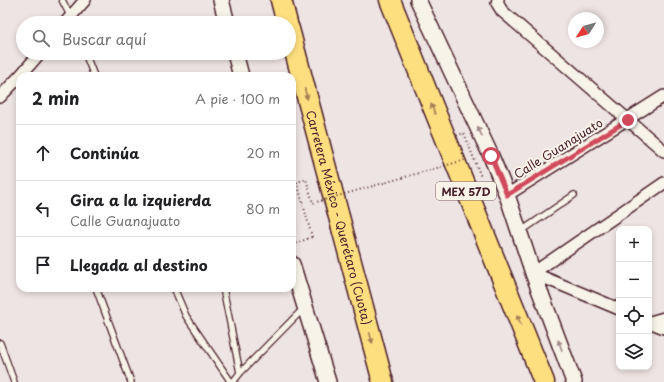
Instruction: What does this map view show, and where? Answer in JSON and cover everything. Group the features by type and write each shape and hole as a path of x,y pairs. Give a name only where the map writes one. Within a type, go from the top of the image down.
{"highway":[{"path":"281,0 285,16"},
{"name":"MEX 57D","path":"390,0 544,382"},
{"name":"Carretera México - Querétaro (Cuota)","path":"296,55 383,382"}],"street":[{"path":"74,16 85,0"},
{"path":"221,0 225,16"},
{"path":"418,0 491,156 507,195 533,273 574,382"},
{"path":"498,1 502,11 664,150"},
{"path":"25,72 35,60"},
{"path":"237,60 240,72"},
{"path":"1,93 16,82"},
{"name":"Calle Guanajuato","path":"507,195 664,96"},
{"path":"533,273 664,183"},
{"path":"533,273 616,308"},
{"path":"296,277 328,382"},
{"path":"652,321 664,318"},
{"path":"652,323 664,328"}],"lane":[{"path":"62,0 68,16"},
{"path":"88,60 92,72"},
{"path":"520,232 574,195"},
{"path":"97,292 131,382"},
{"path":"176,292 186,316 232,382 305,307"},
{"path":"224,292 240,373"},
{"path":"0,343 14,382"}],"path":[{"path":"296,243 312,237 297,182 306,180 313,203 465,160 456,136 464,133 481,177"}],"route":[{"path":"491,156 507,195 628,120"}]}
